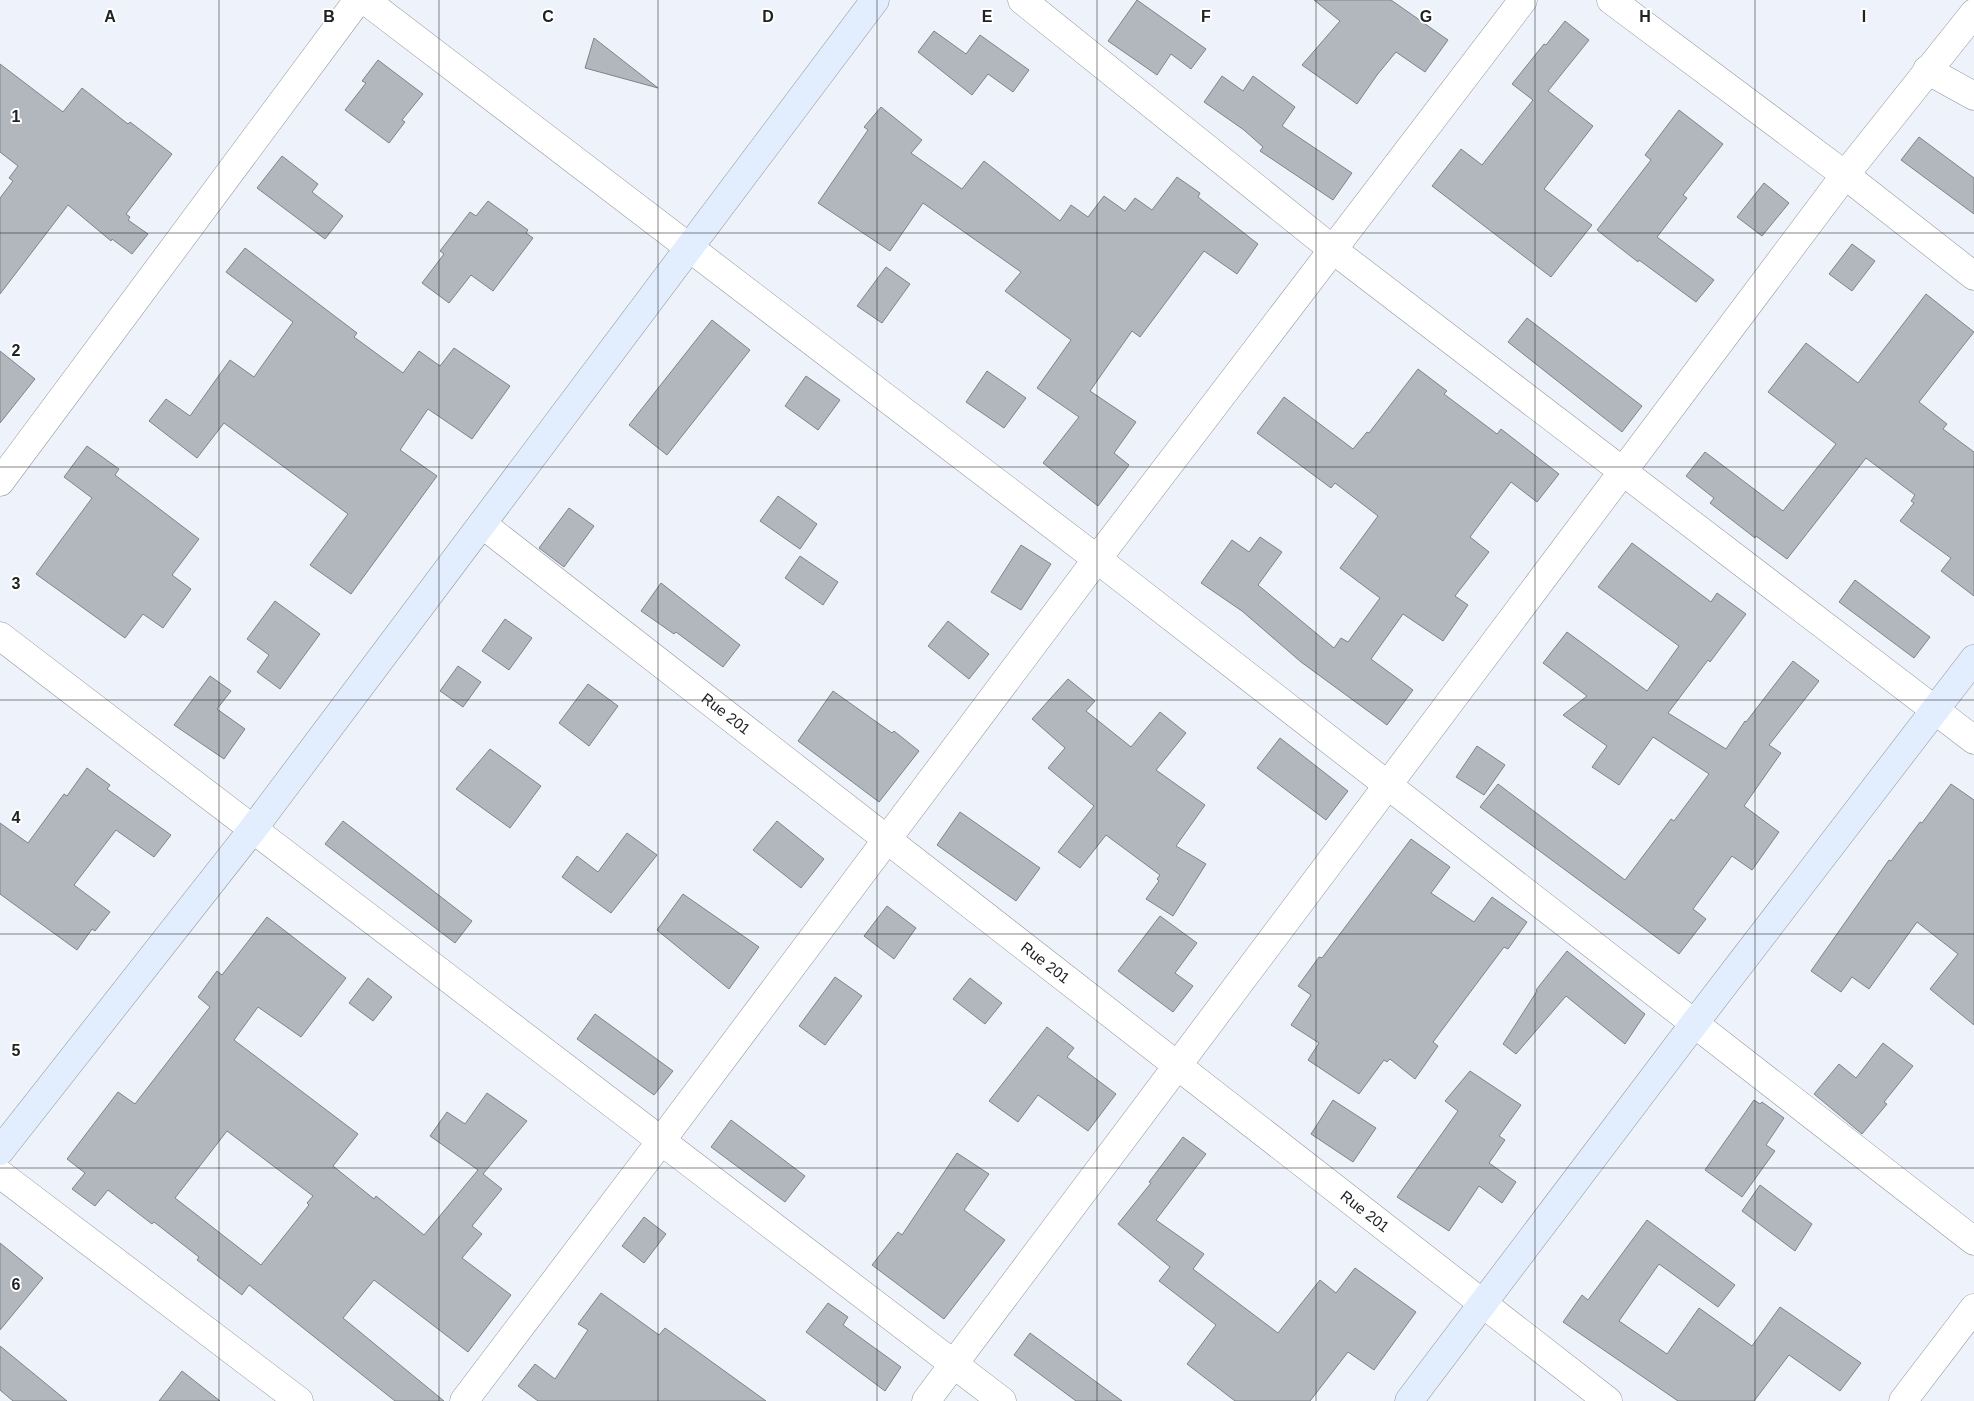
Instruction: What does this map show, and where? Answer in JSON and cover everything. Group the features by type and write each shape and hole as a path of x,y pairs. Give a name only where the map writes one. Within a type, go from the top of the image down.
{"street":[{"path":"0,482 358,0"},
{"path":"365,0 1097,559 1974,1241"},
{"path":"0,1151 253,829 875,0"},
{"path":"1022,0 1332,249 1974,740"},
{"path":"464,1401 1097,559 1523,0"},
{"path":"1611,0 1845,176 1974,276"},
{"path":"926,1401 1845,176 1974,13"},
{"path":"1928,70 1974,96"},
{"name":"Rue 201","path":"482,524 1608,1401"},
{"path":"0,636 1002,1401"},
{"path":"1409,1401 1694,1024 1974,659"},
{"path":"0,1174 299,1401"},
{"path":"1903,1401 1974,1308"}],"building":[{"path":"1137,0 1206,49 1191,69 1171,54 1157,75 1108,41"},
{"path":"1314,0 1391,0 1448,40 1425,72 1396,52 1357,104 1302,65 1340,21"},
{"path":"1565,21 1589,40 1548,91 1593,126 1544,189 1592,225 1551,277 1432,186 1461,149 1482,165 1533,100 1512,84"},
{"path":"934,31 966,54 980,35 1029,70 1013,92 988,74 972,95 918,52"},
{"path":"594,38 658,88 585,68"},
{"path":"378,60 423,94 402,120 405,122 389,143 345,110 366,83 362,81"},
{"path":"0,64 63,112 82,88 128,124 130,122 172,154 126,214 130,217 128,220 148,234 132,254 112,239 111,241 68,205 0,294 0,198 13,181 9,178 18,166 0,152"},
{"path":"1222,76 1243,91 1253,76 1295,107 1282,126 1352,173 1333,200 1260,151 1263,147 1244,130 1204,102"},
{"path":"881,107 922,140 911,153 962,189 984,161 1060,221 1071,205 1088,217 1104,196 1125,211 1135,198 1152,210 1177,177 1200,193 1198,197 1258,244 1237,274 1204,251 1140,337 1132,331 1090,391 1136,422 1114,453 1129,465 1098,506 1043,463 1079,417 1037,388 1071,340 1005,291 1021,272 923,203 890,251 818,203 868,130 864,127"},
{"path":"1679,110 1723,144 1683,195 1687,198 1657,237 1714,280 1696,302 1639,260 1638,262 1597,230 1651,160 1645,155"},
{"path":"1919,137 1974,178 1974,214 1901,160"},
{"path":"282,156 318,184 312,192 343,216 325,239 257,188"},
{"path":"1764,183 1789,203 1762,236 1737,217"},
{"path":"488,201 528,230 526,233 533,238 493,291 471,275 449,303 422,283 444,254 440,251 470,212 476,216"},
{"path":"1852,244 1875,261 1852,291 1829,274"},
{"path":"245,248 357,333 354,337 403,373 419,351 440,366 454,348 510,386 472,439 428,409 400,450 437,476 351,594 310,565 348,514 224,423 197,458 149,421 166,399 190,416 230,360 254,377 293,322 226,272"},
{"path":"886,267 910,284 882,323 857,306"},
{"path":"1926,294 1974,332 1919,402 1947,424 1943,429 1974,452 1974,596 1941,571 1951,558 1900,521 1914,503 1911,501 1915,495 1866,458 1787,559 1756,536 1755,538 1710,503 1714,498 1686,476 1705,452 1783,511 1836,444 1768,392 1806,343 1858,383"},
{"path":"1527,318 1642,406 1622,432 1508,342"},
{"path":"712,320 750,350 667,455 629,425"},
{"path":"0,351 35,379 0,423"},
{"path":"1418,369 1447,391 1444,394 1497,434 1501,429 1559,474 1537,502 1511,482 1470,537 1489,552 1455,596 1468,605 1443,641 1403,614 1371,659 1413,690 1387,725 1301,662 1242,611 1201,583 1232,540 1249,552 1260,537 1282,552 1258,585 1334,648 1341,638 1348,642 1380,598 1340,568 1378,516 1335,483 1331,488 1257,433 1284,397 1353,449 1367,432 1369,433"},
{"path":"987,371 1026,398 1004,428 966,402"},
{"path":"806,376 840,400 818,430 785,406"},
{"path":"87,446 119,469 115,475 199,539 172,575 191,589 163,628 143,614 125,638 36,574 92,498 64,477"},
{"path":"778,496 817,524 800,549 760,521"},
{"path":"569,508 594,526 564,567 539,548"},
{"path":"1632,543 1711,602 1717,593 1746,614 1668,713 1726,749 1745,721 1793,661 1819,681 1769,745 1781,753 1744,806 1779,832 1752,870 1732,856 1693,909 1706,919 1679,954 1480,807 1498,784 1625,880 1671,819 1674,821 1709,774 1653,737 1619,785 1592,767 1607,746 1563,715 1587,696 1543,663 1567,632 1647,691 1679,646 1598,587"},
{"path":"1021,545 1051,564 1021,610 991,592"},
{"path":"800,556 838,582 823,605 785,578"},
{"path":"1855,580 1930,637 1914,658 1839,602"},
{"path":"661,583 740,645 723,667 676,632 674,634 641,611"},
{"path":"275,601 320,634 280,689 257,672 269,655 247,639"},
{"path":"505,619 532,638 509,670 482,651"},
{"path":"948,621 989,654 969,679 928,646"},
{"path":"458,666 481,682 463,707 440,691"},
{"path":"210,676 231,691 217,709 245,729 224,759 174,725"},
{"path":"1068,679 1095,701 1086,711 1131,747 1160,712 1186,733 1156,770 1205,805 1176,846 1206,864 1173,916 1146,899 1159,881 1157,879 1160,875 1106,835 1080,868 1058,852 1094,806 1048,768 1065,748 1032,719"},
{"path":"588,684 618,706 589,746 559,723"},
{"path":"833,691 892,733 894,731 919,751 879,802 798,741"},
{"path":"1280,738 1348,791 1326,820 1257,768"},
{"path":"1477,746 1505,765 1484,795 1456,777"},
{"path":"490,749 541,786 510,828 456,789"},
{"path":"87,768 110,785 107,789 171,835 154,857 116,830 74,885 110,912 95,931 92,929 77,950 0,894 0,823 28,843 64,794 67,796"},
{"path":"1951,784 1974,800 1974,1025 1930,989 1958,954 1917,922 1869,989 1852,977 1841,992 1811,971 1889,860 1891,861 1920,822 1922,823"},
{"path":"960,812 1040,868 1016,901 937,845"},
{"path":"343,821 472,921 455,943 325,844"},
{"path":"777,821 824,859 801,888 753,850"},
{"path":"627,833 657,855 611,913 562,877 577,856 598,872"},
{"path":"1411,839 1450,867 1431,893 1474,922 1492,897 1527,922 1508,949 1504,947 1433,1042 1438,1046 1415,1079 1390,1059 1387,1062 1384,1060 1359,1094 1308,1060 1319,1043 1291,1025 1311,995 1298,986 1319,957 1322,958"},
{"path":"683,894 759,947 729,989 657,930"},
{"path":"887,906 916,928 894,959 864,936"},
{"path":"1160,916 1197,943 1175,973 1193,986 1173,1012 1118,971"},
{"path":"267,917 346,978 301,1037 258,1007 234,1040 358,1134 333,1166 374,1199 376,1196 424,1235 478,1170 430,1136 447,1112 465,1124 487,1093 527,1121 483,1174 502,1189 472,1226 482,1234 462,1258 511,1295 468,1352 374,1280 343,1318 444,1401 395,1401 249,1285 242,1295 197,1260 199,1257 154,1222 152,1224 108,1190 95,1206 72,1189 85,1173 67,1159 118,1092 135,1104 210,1007 198,997 217,971 222,975","holes":["227,1131 313,1196 307,1203 309,1205 261,1265 175,1198"]},
{"path":"1567,951 1645,1014 1625,1044 1566,996 1516,1054 1503,1044 1536,990"},
{"path":"835,977 862,996 825,1045 799,1026"},
{"path":"368,978 392,997 373,1021 349,1003"},
{"path":"970,978 1002,1003 985,1024 953,999"},
{"path":"595,1014 673,1071 654,1095 577,1039"},
{"path":"1047,1027 1074,1048 1067,1057 1116,1094 1088,1131 1038,1095 1018,1122 989,1101"},
{"path":"1883,1043 1913,1066 1884,1102 1887,1104 1862,1134 1814,1094 1839,1064 1856,1078"},
{"path":"1470,1071 1521,1105 1499,1136 1505,1140 1489,1163 1516,1182 1502,1203 1479,1186 1449,1231 1397,1197 1458,1111 1445,1101"},
{"path":"1333,1100 1376,1128 1353,1162 1311,1134"},
{"path":"1754,1100 1760,1104 1762,1102 1784,1118 1766,1145 1775,1151 1742,1197 1705,1170"},
{"path":"731,1120 805,1176 785,1202 711,1147"},
{"path":"1183,1137 1206,1154 1156,1220 1204,1254 1193,1269 1278,1333 1320,1280 1336,1293 1355,1268 1416,1312 1374,1370 1348,1352 1310,1401 1235,1401 1187,1364 1216,1325 1159,1281 1170,1267 1118,1224 1151,1183 1149,1182"},
{"path":"957,1153 989,1174 964,1210 1005,1240 944,1319 872,1265 898,1232 902,1235"},
{"path":"1760,1185 1812,1224 1795,1251 1742,1211"},
{"path":"644,1217 666,1234 644,1263 622,1246"},
{"path":"1647,1220 1735,1285 1718,1307 1659,1264 1619,1321 1667,1354 1699,1308 1752,1346 1780,1307 1861,1363 1840,1391 1789,1355 1754,1401 1678,1401 1563,1322 1582,1295 1588,1300"},
{"path":"0,1243 43,1278 0,1330"},
{"path":"601,1293 659,1335 665,1328 766,1401 538,1401 518,1386 535,1364 555,1379 588,1330 578,1324"},
{"path":"828,1303 848,1317 843,1325 901,1367 885,1391 806,1332"},
{"path":"1030,1333 1122,1401 1076,1401 1014,1355"},
{"path":"0,1346 67,1401 13,1401 0,1390"},
{"path":"182,1371 220,1401 159,1401"}]}
